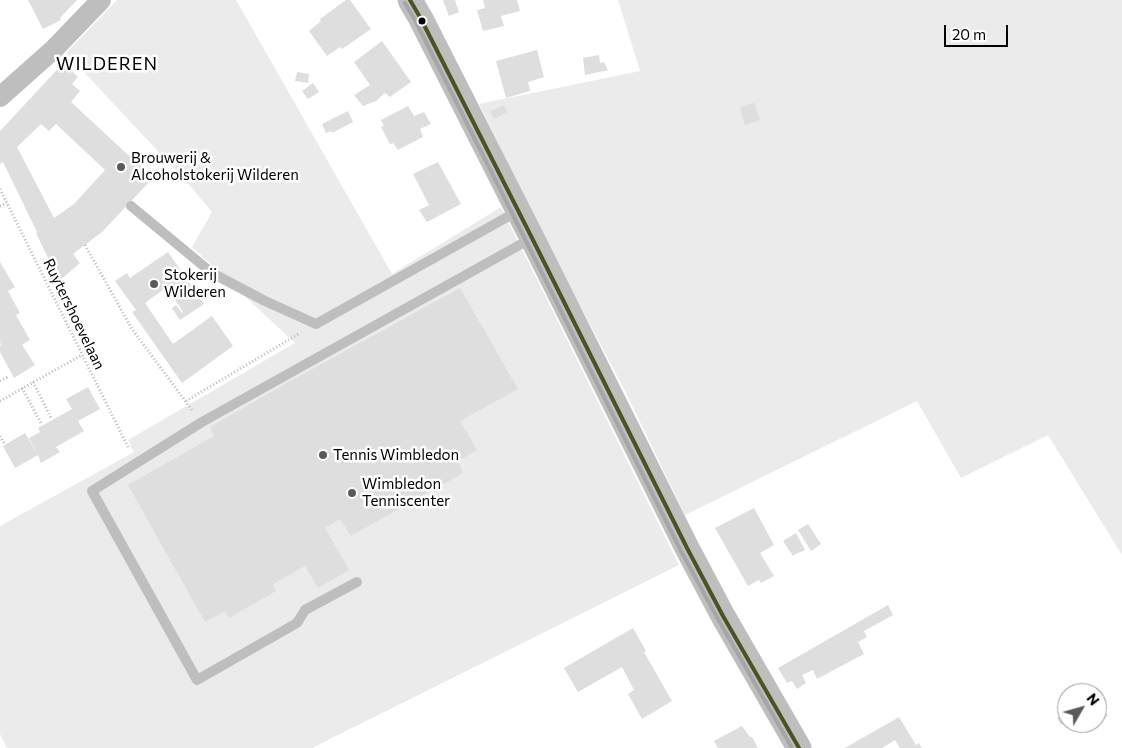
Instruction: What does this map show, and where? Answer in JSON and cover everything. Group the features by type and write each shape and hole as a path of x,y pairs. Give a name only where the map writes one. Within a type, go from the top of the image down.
{"street":[{"path":"0,97 54,49 101,0"},
{"path":"410,0 532,238 687,548 799,748"}],"lane":[{"path":"131,206 212,274 316,324 518,211"},
{"path":"357,582 305,610 297,622 197,680 92,491 202,422 532,238"}],"path":[{"name":"Ruytershoevelaan","path":"0,189 129,449"},
{"path":"0,206 7,203"},
{"path":"85,245 132,329 202,422"},
{"path":"186,400 316,324"},
{"path":"0,401 82,355"},
{"path":"0,381 8,377"},
{"path":"33,382 51,418"},
{"path":"22,388 42,423"},
{"path":"0,436 4,442"}],"shaded area":[{"name":"Wimbledon Tenniscenter","path":"117,0 236,0 392,274 501,207 679,565 312,748 7,748 0,734 0,526 134,452 128,440 295,343 192,247 212,212 186,181 66,53"},
{"path":"618,0 1122,0 1122,555 1048,435 961,478 917,401 685,515 625,391 555,258 479,104 640,71"}],"building":[{"path":"28,0 77,0 60,18 61,20 43,29"},
{"path":"346,0 350,0 371,29 342,49 340,47 327,56 309,31 321,21 320,19"},
{"path":"443,0 455,0 459,12 449,16"},
{"path":"483,0 517,0 520,11 501,16 504,26 483,31 477,10 485,8"},
{"path":"382,41 411,82 390,97 385,93 376,101 363,106 354,95 370,85 354,62"},
{"path":"537,50 544,77 528,82 530,91 506,98 496,61"},
{"path":"599,55 600,63 604,62 608,70 585,75 583,58"},
{"name":"Brouwerij & Alcoholstokerij Wilderen","path":"67,59 76,65 71,70 78,77 72,84 80,91 71,102 153,178 102,232 73,254 80,263 59,281 49,265 51,264 37,232 3,162 0,164 0,131","holes":["41,124 49,131 56,124 105,170 74,204 54,218 17,147"]},
{"path":"297,72 309,74 308,83 295,81"},
{"path":"313,83 319,92 308,99 302,91"},
{"path":"754,103 760,120 745,125 740,107"},
{"path":"504,105 507,112 494,119 490,111"},
{"path":"408,106 414,116 424,112 431,124 420,129 423,137 398,150 393,143 390,144 381,127 384,126 381,120"},
{"path":"348,111 353,122 332,133 331,131 326,133 322,124"},
{"path":"438,162 461,204 427,222 419,210 429,205 413,174"},
{"path":"168,252 204,304 180,320 172,308 176,305 183,312 167,287 145,303 173,344 212,316 233,346 182,383 132,312 136,310 115,281 127,273 130,278"},
{"path":"0,262 15,287 8,291 20,313 16,315 30,340 22,345 35,365 14,378 0,352"},
{"name":"Tennis Wimbledon","path":"460,288 518,389 460,421 477,450 458,461 463,473 351,536 340,519 325,528 349,570 318,588 305,566 273,584 276,591 229,618 225,611 205,622 128,485 214,436 210,427"},
{"path":"88,387 100,409 78,421 84,431 56,447 60,452 41,463 38,455 15,468 3,446 25,433 37,453 29,438 40,432 38,428 72,409 66,399"},
{"path":"754,508 774,545 760,553 774,576 761,583 759,580 748,586 715,528"},
{"path":"808,524 821,544 811,551 798,530"},
{"path":"796,533 805,550 793,556 783,541"},
{"path":"888,605 893,615 864,631 867,637 858,642 864,654 817,679 813,670 802,675 806,683 797,689 792,681 787,683 778,668"},
{"path":"633,628 646,651 644,652 672,701 642,719 628,694 634,690 622,667 578,692 564,668"},
{"path":"899,717 916,745 919,743 922,748 900,748 895,740 882,748 845,748"},
{"path":"742,726 752,737 758,748 718,748 714,741"}],"transit line":[{"path":"410,0 532,238 687,548 723,616 799,748"},
{"path":"405,3 681,551 792,748"}],"place":[{"name":"Brouwerij & Alcoholstokerij Wilderen","path":"121,167"},
{"name":"Stokerij Wilderen","path":"154,284"},
{"name":"Tennis Wimbledon","path":"323,455"},
{"name":"Wimbledon Tenniscenter","path":"352,493"}],"district":[{"name":"WILDEREN","path":"107,64"}]}
